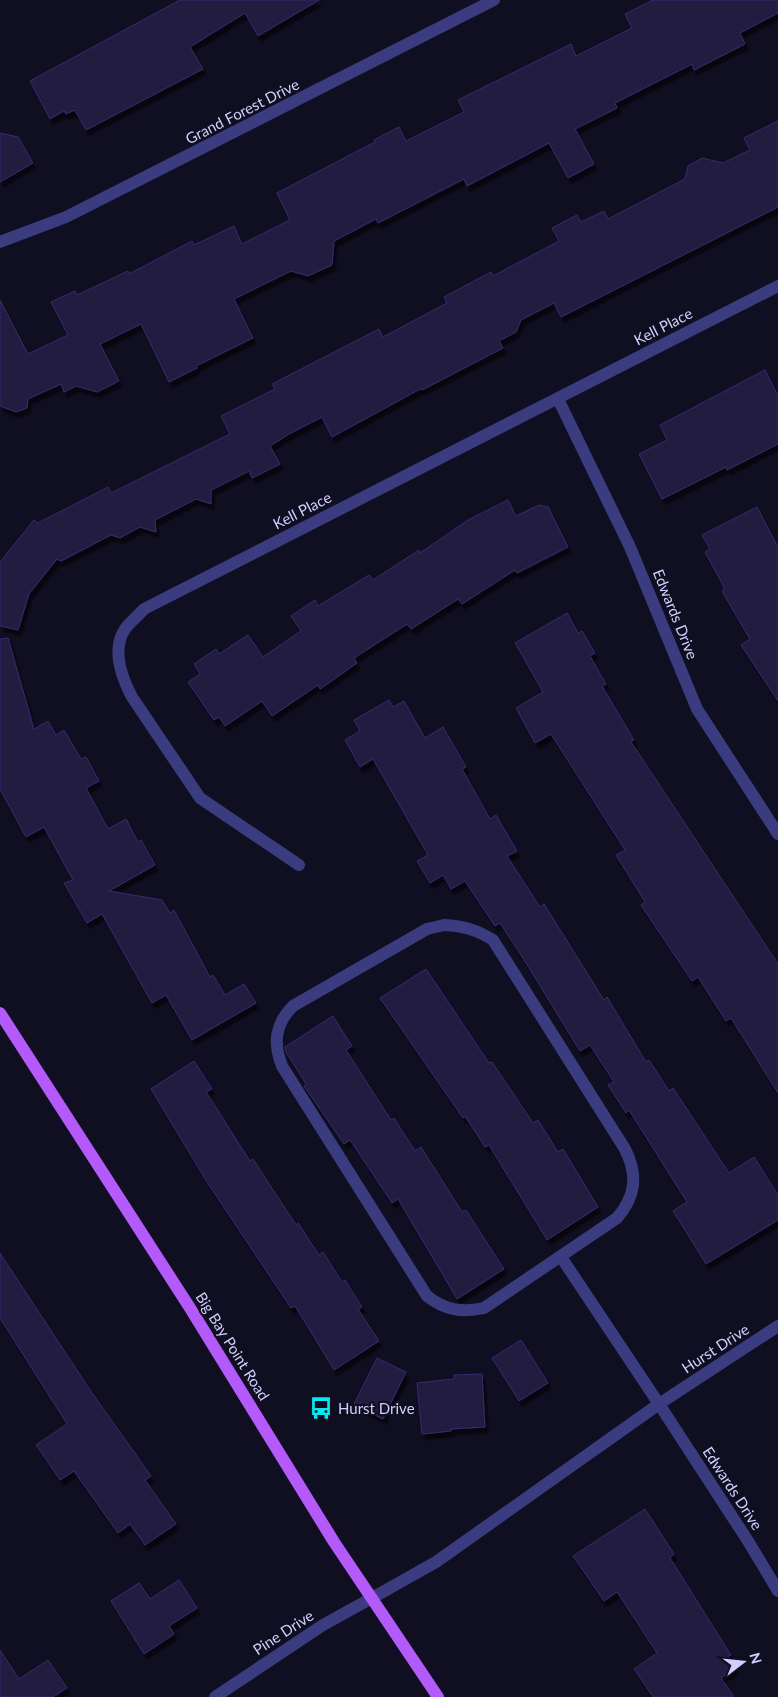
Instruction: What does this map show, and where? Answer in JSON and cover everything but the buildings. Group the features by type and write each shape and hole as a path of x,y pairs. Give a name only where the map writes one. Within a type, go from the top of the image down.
{"main road":[{"name":"Big Bay Point Road","path":"0,1013 190,1308 334,1542 438,1697"}],"street":[{"name":"Grand Forest Drive","path":"0,242 66,217 494,0"},
{"name":"Kell Place","path":"299,865 200,798 132,697 122,679 118,654 124,630 144,609 778,286"},
{"name":"Edwards Drive","path":"558,399 630,547 697,708 778,834"},
{"path":"444,925 462,926 478,931 493,940 632,1163 633,1193 627,1207 617,1218 561,1257 484,1308 460,1311 448,1308 427,1296 282,1066 277,1054 276,1041 278,1028 283,1016 293,1006 427,929 444,925"},
{"name":"Edwards Drive","path":"561,1257 748,1540 778,1591"},
{"name":"Hurst Drive","path":"372,1598 436,1562 659,1404 778,1326"},
{"name":"Pine Drive","path":"215,1697 323,1625 372,1598"}],"place":[{"name":"Hurst Drive","path":"321,1408"}]}
